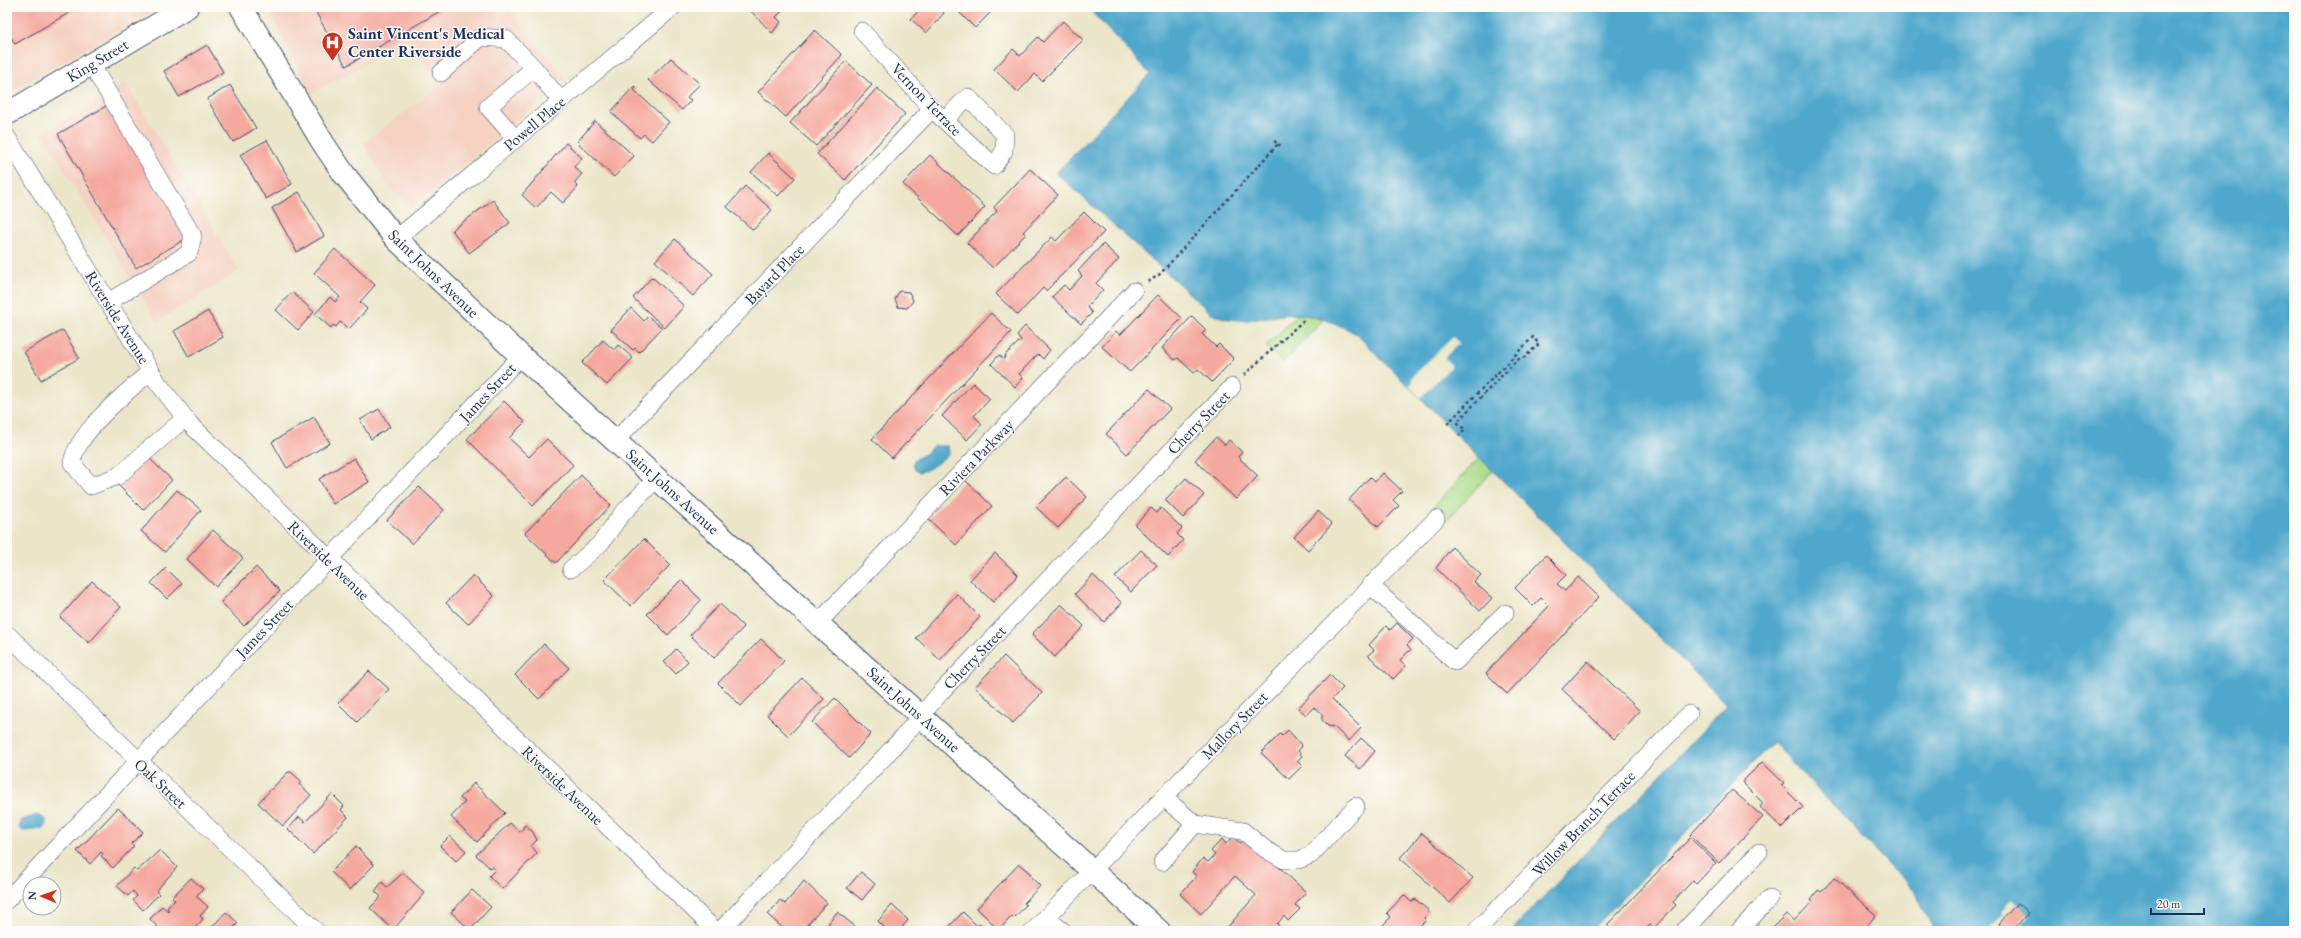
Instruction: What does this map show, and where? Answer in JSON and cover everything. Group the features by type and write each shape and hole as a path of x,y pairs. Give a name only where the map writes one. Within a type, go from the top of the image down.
{"main road":[{"name":"King Street","path":"7,114 187,7"},
{"name":"Saint Johns Avenue","path":"241,7 323,143 344,174 396,239 521,356 658,477 1158,931"}],"street":[{"name":"Powell Place","path":"396,239 673,7"},
{"name":"Vernon Terrace","path":"862,31 938,114 994,166"},
{"path":"441,72 481,37 506,39 534,68 561,101"},
{"path":"91,64 193,236 189,253 108,302"},
{"path":"516,139 488,107 534,68"},
{"name":"Bayard Place","path":"616,440 938,114 968,97 1005,135 1004,150 994,166"},
{"name":"Riverside Avenue","path":"7,137 151,371 185,418 220,455 716,931"},
{"name":"Riviera Parkway","path":"818,622 1134,291"},
{"name":"James Street","path":"7,900 521,356"},
{"path":"151,371 109,407 73,453 72,463 91,486 118,476 185,418"},
{"name":"Cherry Street","path":"720,931 921,716 941,692 1232,386"},
{"path":"571,569 600,544 621,515 658,477"},
{"name":"Mallory Street","path":"1033,931 1436,519"},
{"path":"1370,585 1455,662 1505,613"},
{"name":"Oak Street","path":"7,634 137,761 316,931"},
{"name":"Willow Branch Terrace","path":"1476,931 1688,714"},
{"path":"1163,797 1195,824 1243,831 1265,849 1284,860 1298,860 1311,855 1356,806"},
{"path":"1162,862 1195,824"},
{"path":"1684,931 1759,852"},
{"path":"1739,931 1770,898"},
{"path":"1046,918 1063,931"}],"path":[{"path":"1273,140 1282,147"},
{"path":"1160,274 1278,144"},
{"path":"1232,386 1305,319"},
{"path":"1447,424 1532,337 1538,344 1525,357 1517,360 1457,422 1465,430 1459,436"}],"shaded area":[{"path":"7,7 159,7 14,90 7,78"},
{"path":"268,7 506,7 566,78 413,208 389,187 363,144 440,85 411,39 311,94"},
{"path":"126,83 239,271 157,322 42,133"}],"green space":[{"path":"1302,314 1323,320 1283,363 1266,346 1297,315"},
{"path":"1480,457 1493,470 1445,522 1432,508"}],"water":[{"path":"1087,7 2294,7 2294,931 1934,931 1917,895 1773,742 1591,931 1511,931 1727,705 1355,333 1330,321 1310,316 1291,314 1259,319 1237,320 1212,314 1056,173 1150,74"},
{"path":"933,446 948,446 949,453 928,469 917,471 914,468 914,460 925,454"},
{"path":"37,815 45,819 46,825 44,829 23,831 18,827 21,820"}],"pier":[{"path":"1453,337 1459,343 1444,358 1452,366 1420,398 1409,386 1413,382 1411,378"},
{"path":"2011,899 2029,916 2016,931 2003,931 1998,927 1994,931 1988,931 2003,914 2000,912"}],"building":[{"path":"7,7 79,7 15,44 11,37 7,39"},
{"path":"313,7 447,7 346,66"},
{"path":"747,7 786,7 776,17 781,22 772,33"},
{"path":"922,7 938,7 944,13 926,33 911,19"},
{"path":"954,7 996,7 975,28"},
{"path":"1063,21 1083,40 1042,81 1035,74 1018,92 994,69 1013,49 1020,56 1038,37 1043,42"},
{"path":"815,30 842,55 786,117 758,92"},
{"path":"207,45 223,72 179,97 164,71"},
{"path":"671,58 700,84 687,97 691,100 682,110 648,80"},
{"path":"846,61 872,85 816,146 790,123"},
{"path":"230,85 256,128 233,142 207,99"},
{"path":"634,86 636,88 634,90 669,122 652,141 644,134 640,138 611,112"},
{"path":"877,88 905,114 845,180 817,154"},
{"path":"108,105 187,238 136,268 58,134"},
{"path":"595,121 634,156 614,177 577,142"},
{"path":"267,140 292,184 266,199 240,155"},
{"path":"566,143 582,158 574,167 582,174 574,183 578,187 563,203 551,192 536,208 522,195"},
{"path":"768,153 795,178 778,196 751,172"},
{"path":"930,155 985,207 958,236 903,184"},
{"path":"1030,169 1058,195 1023,232 1026,234 993,268 967,243 997,211 994,207"},
{"path":"745,186 772,210 753,230 727,207"},
{"path":"299,192 324,236 297,252 272,208"},
{"path":"493,200 510,223 469,253 452,230"},
{"path":"1084,212 1104,232 1046,291 1043,288 1018,315 996,294 1052,237 1056,241"},
{"path":"675,239 713,274 693,296 655,261"},
{"path":"1103,244 1119,259 1096,283 1103,290 1087,307 1092,313 1081,324 1052,297 1064,285 1069,290 1082,276 1078,271"},
{"path":"335,249 375,285 360,302 367,309 349,329 340,322 336,327 333,325 331,328 315,314 330,297 335,302 340,297 314,273"},
{"path":"652,277 684,306 665,328 633,298"},
{"path":"899,291 909,292 913,301 907,308 898,307 895,299"},
{"path":"292,292 314,312 298,330 276,310"},
{"path":"1158,295 1182,318 1130,372 1102,347 1116,331 1120,335"},
{"path":"631,308 644,321 648,316 662,328 639,352 635,348 633,350 611,330"},
{"path":"208,311 223,337 189,357 174,331"},
{"path":"991,313 1011,332 892,458 872,439"},
{"path":"1192,316 1206,330 1202,334 1216,347 1219,344 1234,359 1212,382 1198,369 1194,373 1178,358 1175,360 1162,348"},
{"path":"1025,326 1050,350 1043,359 1038,354 1019,374 1023,378 1015,387 991,364 999,355 1004,359 1006,354 1021,340 1017,335"},
{"path":"63,330 79,358 41,380 24,352"},
{"path":"603,340 614,350 618,345 633,358 607,385 582,363"},
{"path":"973,383 990,399 974,416 982,424 967,440 942,416"},
{"path":"1149,389 1170,409 1127,454 1106,434"},
{"path":"504,401 525,422 509,438 529,457 547,439 573,465 533,506 467,439"},
{"path":"379,409 390,427 371,439 360,420"},
{"path":"314,417 330,443 287,468 272,442"},
{"path":"1216,437 1225,445 1229,440 1242,452 1238,457 1258,476 1236,499 1195,460"},
{"path":"147,456 172,480 143,510 118,485"},
{"path":"354,458 369,482 333,504 319,479"},
{"path":"1383,473 1402,491 1393,500 1399,506 1378,527 1349,500 1370,477 1375,482"},
{"path":"581,475 611,505 556,563 525,533"},
{"path":"1066,477 1087,497 1058,528 1036,507"},
{"path":"1186,478 1204,495 1183,518 1165,500"},
{"path":"965,480 992,506 956,545 928,519"},
{"path":"419,487 444,510 412,544 387,520"},
{"path":"177,490 201,510 165,552 141,531"},
{"path":"1151,508 1157,513 1161,508 1182,528 1177,534 1183,540 1168,557 1135,525"},
{"path":"1318,511 1332,524 1308,550 1294,537"},
{"path":"213,530 243,558 216,587 187,559"},
{"path":"644,539 670,565 631,606 604,580"},
{"path":"1452,547 1481,575 1474,582 1492,598 1480,611 1436,568"},
{"path":"1141,550 1157,565 1131,592 1115,577"},
{"path":"995,553 1018,575 993,602 970,580"},
{"path":"1546,555 1566,575 1557,584 1565,591 1578,577 1599,597 1507,694 1486,673 1549,606 1541,598 1533,606 1515,588"},
{"path":"256,567 280,591 244,626 221,602"},
{"path":"166,568 182,584 167,599 151,583"},
{"path":"473,575 494,596 468,624 446,603"},
{"path":"1093,575 1122,603 1104,622 1075,594"},
{"path":"681,580 701,600 668,635 647,614"},
{"path":"92,581 121,607 89,643 60,617"},
{"path":"957,594 980,617 940,660 916,638"},
{"path":"720,604 744,627 714,658 690,635"},
{"path":"1061,604 1084,626 1055,657 1032,634"},
{"path":"1397,623 1413,639 1407,645 1411,649 1400,660 1406,666 1393,679 1368,655 1374,650 1369,645 1386,626 1390,630"},
{"path":"761,639 784,661 741,706 718,683"},
{"path":"544,644 569,668 539,699 515,675"},
{"path":"676,649 688,661 676,674 664,662"},
{"path":"1004,656 1042,693 1013,723 975,687"},
{"path":"1588,661 1640,711 1614,739 1562,689"},
{"path":"369,671 389,689 357,722 338,703"},
{"path":"1330,675 1343,688 1332,699 1361,728 1349,741 1334,727 1328,726 1322,720 1322,714 1314,707 1306,715 1298,708"},
{"path":"802,678 824,699 788,736 767,715"},
{"path":"835,698 871,734 849,758 812,722"},
{"path":"1288,730 1302,746 1298,751 1302,756 1297,761 1302,766 1289,779 1261,753 1280,734 1282,736"},
{"path":"1361,738 1375,751 1360,769 1345,756"},
{"path":"1762,762 1784,783 1781,785 1803,807 1782,828 1760,807 1763,803 1742,782"},
{"path":"288,772 291,772 302,782 299,784 311,795 283,826 258,803"},
{"path":"474,783 505,813 477,842 451,817 465,802 460,798"},
{"path":"1732,790 1763,817 1719,863 1690,835"},
{"path":"332,794 344,806 341,810 348,817 313,854 288,829 299,817 305,822"},
{"path":"118,808 143,832 131,844 134,846 113,868 101,856 103,854 101,852 90,864 77,851"},
{"path":"510,823 520,832 525,825 533,832 537,840 531,846 537,853 502,889 489,876 495,870 492,866 490,868 476,855"},
{"path":"1422,833 1473,878 1450,903 1400,858"},
{"path":"450,836 466,851 456,861 440,846"},
{"path":"1233,837 1240,843 1246,837 1306,892 1295,905 1300,909 1288,921 1284,916 1277,924 1282,929 1280,931 1225,930 1256,895 1235,876 1201,914 1180,894 1197,876 1192,872 1203,858 1208,862 1215,855 1211,851 1222,839 1226,844"},
{"path":"1690,838 1716,863 1696,884 1693,880 1673,902 1676,905 1654,928 1650,925 1644,931 1613,931 1607,925"},
{"path":"356,846 374,865 350,890 331,872"},
{"path":"160,850 177,867 156,891 159,894 143,910 133,900 137,896 133,891 128,896 117,886 134,868 137,871"},
{"path":"1019,864 1031,874 1030,876 1040,886 1024,903 1026,905 1014,918 1012,916 999,930 977,908"},
{"path":"861,872 875,884 862,900 847,888"},
{"path":"403,873 425,893 393,930 370,908 381,897 375,891 382,882 387,887"},
{"path":"191,878 203,889 196,896 208,907 200,916 203,919 192,931 190,929 188,931 161,931 150,919 162,906 168,911 169,910 167,908 175,900 172,897"},
{"path":"1834,878 1876,915 1863,931 1769,931 1786,914 1794,921 1812,902 1810,900 1818,890 1821,892"},
{"path":"804,881 827,903 806,926 808,927 804,931 786,931 768,915 780,900 785,904"},
{"path":"472,890 491,907 470,930 451,912"},
{"path":"1404,895 1411,902 1415,899 1429,911 1424,918 1426,920 1415,931 1381,931 1379,929 1391,917 1387,913"},
{"path":"2017,903 2028,913 2012,931 2007,931 1999,924"},
{"path":"892,905 908,920 899,931 888,931 878,921"},
{"path":"226,912 238,923 232,929 234,931 208,931"},
{"path":"837,912 861,931 823,931"},
{"path":"963,912 977,926 980,924 988,931 945,931"}],"place":[{"name":"Saint Vincent's Medical Center Riverside","path":"332,62"}]}
